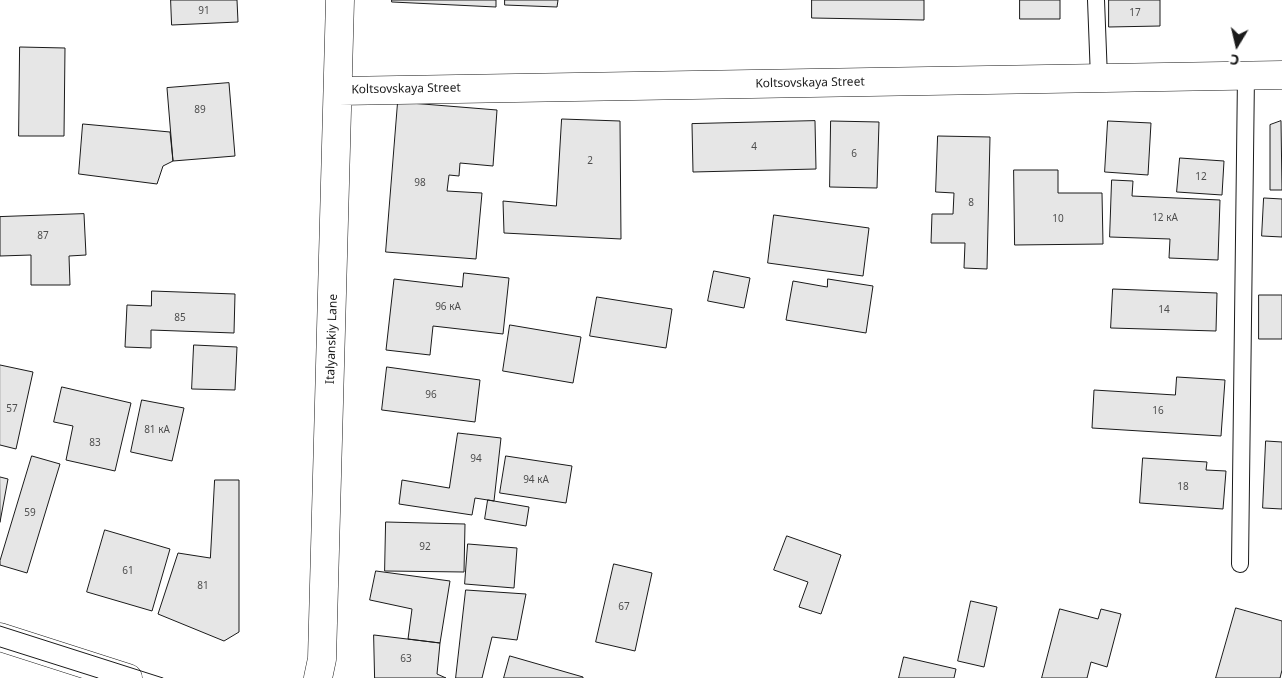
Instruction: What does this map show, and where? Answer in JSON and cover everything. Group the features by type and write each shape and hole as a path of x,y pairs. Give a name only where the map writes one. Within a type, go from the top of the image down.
{"street":[{"name":"Italyanskiy Lane","path":"318,678 322,659 340,0"},
{"name":"Koltsovskaya Street","path":"339,91 1282,75"},
{"path":"0,637 128,678"}],"lane":[{"path":"1096,0 1099,78"},
{"path":"1240,564 1246,75"}],"building":[{"path":"171,0 237,0 238,22 172,25"},
{"path":"392,0 496,0 496,7 392,2"},
{"path":"505,0 558,0 557,7 505,5"},
{"path":"812,0 924,0 924,20 812,18"},
{"path":"1020,0 1060,0 1060,19 1020,19"},
{"path":"1109,0 1160,0 1160,26 1109,27"},
{"path":"20,47 65,48 64,136 19,136"},
{"path":"229,83 235,156 173,161 167,88"},
{"path":"398,102 497,110 493,166 460,163 459,176 449,175 447,191 482,193 476,259 386,252"},
{"path":"562,119 620,121 621,239 504,233 503,201 556,206"},
{"path":"815,121 816,169 693,172 692,124"},
{"path":"831,121 879,122 877,188 830,187"},
{"path":"1108,121 1151,123 1148,175 1105,172"},
{"path":"1281,121 1282,190 1270,190 1270,125"},
{"path":"83,124 170,132 173,161 163,166 157,184 79,174"},
{"path":"938,136 990,137 987,269 964,268 965,243 931,243 932,214 953,214 954,193 936,192"},
{"path":"1180,158 1224,161 1222,195 1177,192"},
{"path":"1014,170 1058,170 1058,193 1102,193 1103,244 1015,245"},
{"path":"1112,180 1133,181 1132,196 1220,200 1218,260 1169,258 1170,239 1110,237"},
{"path":"1264,198 1282,199 1282,237 1262,236"},
{"path":"84,214 86,255 69,256 70,285 31,285 31,255 0,256 0,217"},
{"path":"774,215 869,228 863,276 768,263"},
{"path":"714,271 750,278 744,308 708,301"},
{"path":"464,273 509,278 503,334 433,326 430,355 386,350 394,279 462,287"},
{"path":"828,279 873,286 866,333 786,320 793,281 827,287"},
{"path":"1113,289 1217,293 1216,331 1111,328"},
{"path":"152,291 235,294 234,333 151,330 151,348 125,347 127,305 151,306"},
{"path":"1259,295 1282,295 1282,339 1259,339"},
{"path":"597,297 672,309 666,348 590,336"},
{"path":"510,325 581,337 573,383 503,371"},
{"path":"194,345 237,347 235,390 192,389"},
{"path":"0,365 33,372 16,449 0,445"},
{"path":"387,367 480,380 475,422 382,410"},
{"path":"1177,377 1225,380 1221,436 1092,428 1094,390 1175,395"},
{"path":"62,387 131,403 115,471 66,460 73,426 54,422"},
{"path":"142,400 184,408 172,461 131,452"},
{"path":"458,433 501,438 494,501 475,498 472,515 399,504 402,480 449,488"},
{"path":"1266,441 1282,442 1282,509 1263,508"},
{"path":"32,456 60,464 27,573 0,565 0,561"},
{"path":"506,456 572,466 566,503 500,493"},
{"path":"1143,458 1207,462 1206,470 1226,471 1223,509 1140,503"},
{"path":"0,477 8,479 0,522"},
{"path":"215,480 239,480 239,632 224,641 158,614 178,553 210,558"},
{"path":"488,500 529,507 526,526 485,519"},
{"path":"386,522 465,524 464,572 385,571"},
{"path":"105,530 170,549 152,611 87,592"},
{"path":"787,536 841,555 821,614 799,607 808,582 774,570"},
{"path":"468,544 517,548 514,588 465,584"},
{"path":"614,564 652,573 635,651 596,642"},
{"path":"376,571 450,581 440,643 408,639 412,609 370,600"},
{"path":"466,590 526,594 517,640 492,637 482,678 456,678"},
{"path":"971,601 997,607 984,667 958,661"},
{"path":"1236,608 1282,621 1282,670 1280,678 1216,678"},
{"path":"1060,609 1098,619 1101,609 1121,614 1107,667 1091,662 1087,678 1042,678"},
{"path":"374,635 440,643 437,674 446,678 375,678"},
{"path":"510,656 583,677 583,678 504,678"},
{"path":"904,657 956,669 954,678 899,678"}],"tram line":[{"path":"0,626 163,678"},
{"path":"0,647 98,678"}]}
